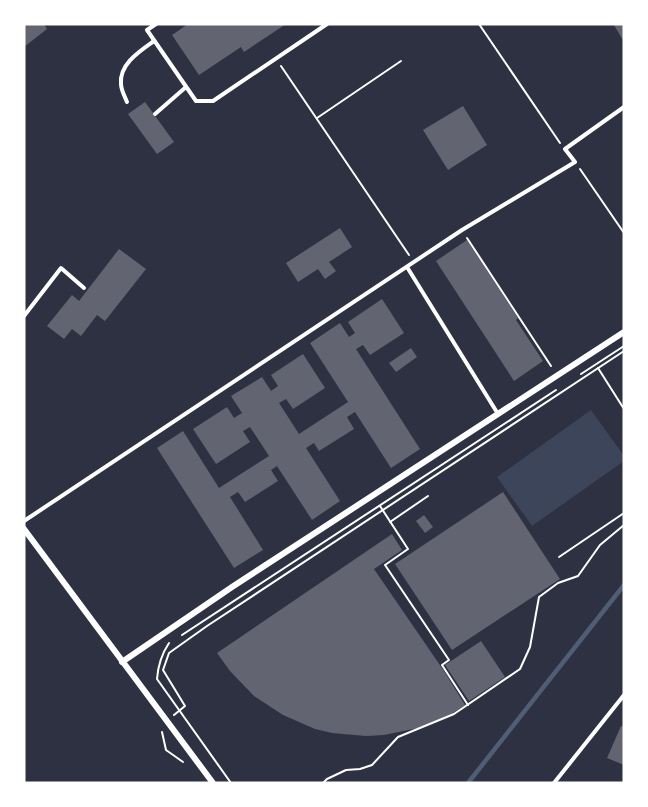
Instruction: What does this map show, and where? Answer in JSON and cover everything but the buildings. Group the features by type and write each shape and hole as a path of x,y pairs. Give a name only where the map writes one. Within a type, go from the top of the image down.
{"street":[{"path":"122,662 232,587 624,332"},
{"path":"24,530 213,783"}],"lane":[{"path":"156,24 147,30 196,101 213,101 327,24"},
{"path":"127,102 120,86 122,75 133,56 154,41"},
{"path":"155,114 186,87"},
{"path":"24,520 462,230 575,162 565,149 624,107"},
{"path":"407,267 499,415"},
{"path":"24,316 62,268 84,288"},
{"path":"554,783 624,695"}],"path":[{"path":"479,24 565,149"},
{"path":"276,58 415,262"},
{"path":"317,118 401,61"},
{"path":"575,162 624,233"},
{"path":"462,230 558,375"},
{"path":"580,374 624,346"},
{"path":"178,711 185,706 163,670 169,653 624,351"},
{"path":"598,368 624,408"},
{"path":"179,637 563,386"},
{"path":"390,522 428,496"},
{"path":"380,506 408,549 385,565 449,660 442,665 468,705"},
{"path":"558,557 623,515"},
{"path":"323,783 327,778 346,770 372,765 398,737 454,714 520,669 530,647 539,597 558,583 578,576 600,545 624,525"},
{"path":"169,643 162,654 157,679 231,783"}],"shaded area":[{"path":"591,410 624,456 624,461 532,526 497,477"}],"waterway":[{"path":"468,783 624,585"}]}
